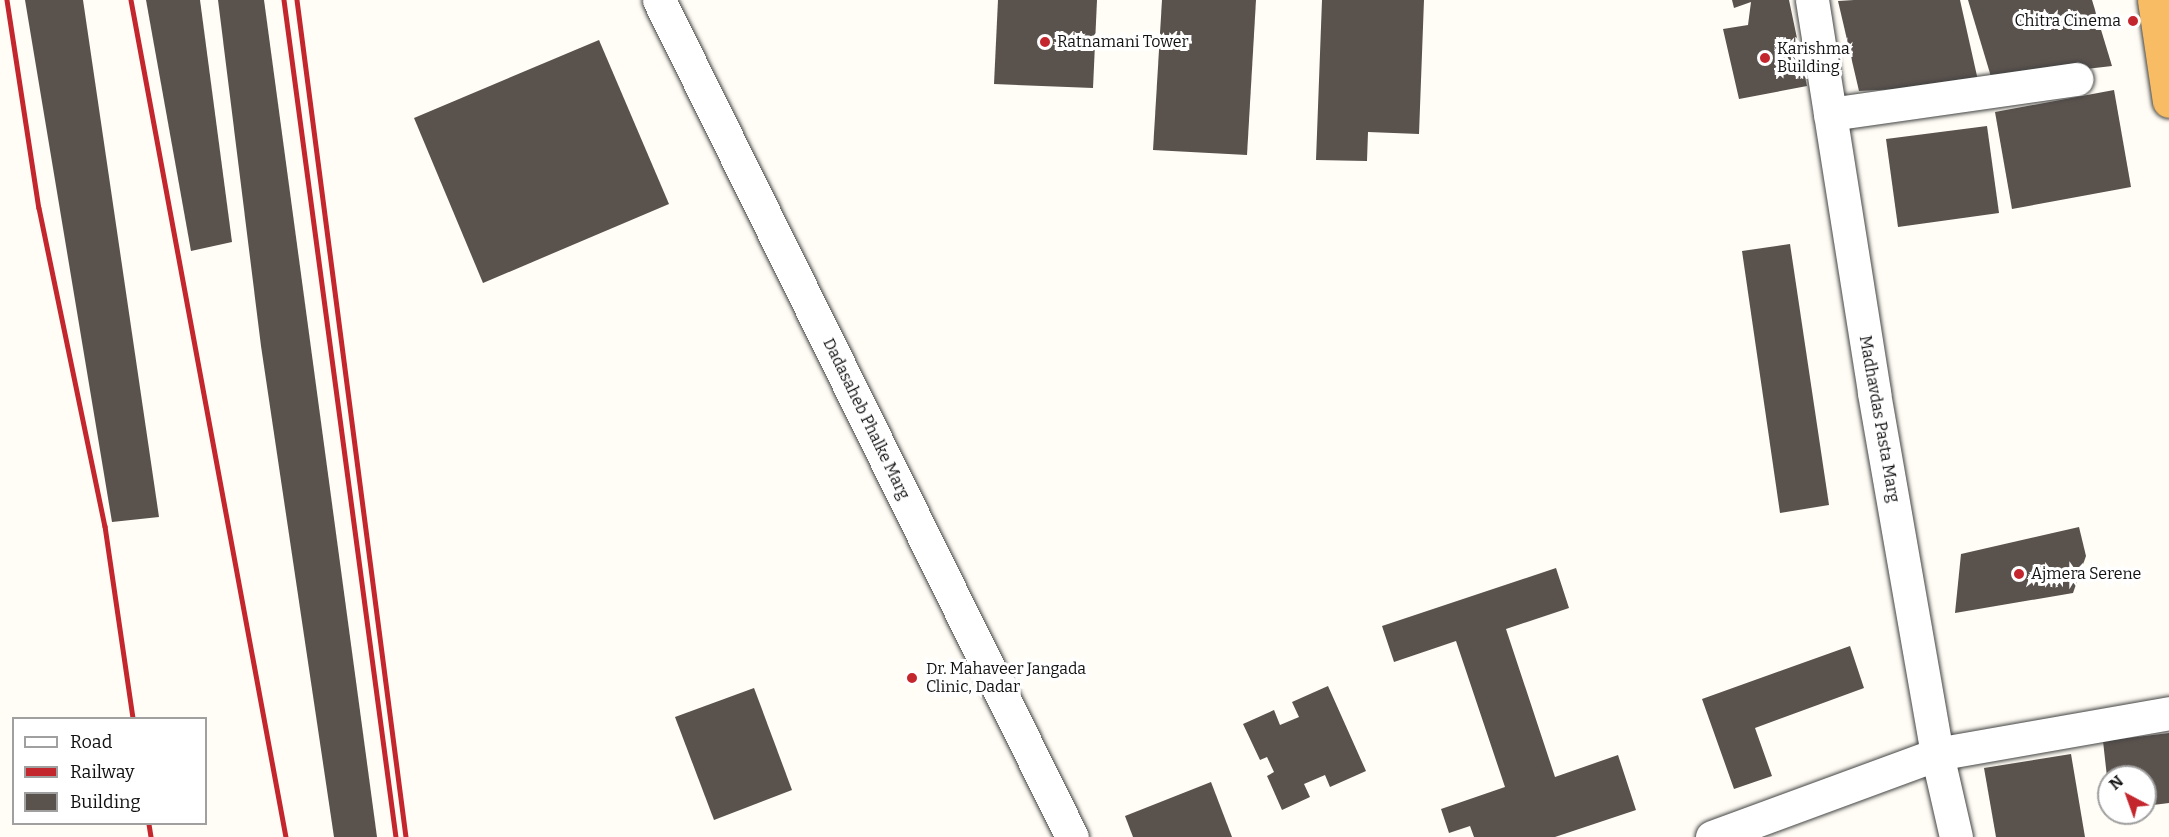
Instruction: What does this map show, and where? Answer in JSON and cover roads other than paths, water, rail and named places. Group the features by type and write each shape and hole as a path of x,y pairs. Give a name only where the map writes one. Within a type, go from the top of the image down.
{"highway":[{"path":"2154,0 2169,101"}],"street":[{"name":"Dadasaheb Phalke Marg","path":"659,0 1072,837"},
{"name":"Madhavdas Pasta Marg","path":"1812,0 1936,754 1956,837"},
{"path":"1830,114 2077,79"},
{"path":"1712,837 1936,754 2169,713"}],"railway":[{"path":"7,0 39,208 105,526 133,717"},
{"path":"131,0 286,837"},
{"path":"284,0 396,837"},
{"path":"297,0 406,837"},
{"path":"149,825 151,837"}],"place":[{"name":"Chitra Cinema","path":"2133,21"},
{"name":"Ratnamani Tower","path":"1045,42"},
{"name":"Karishma Building","path":"1765,58"},
{"name":"Ajmera Serene","path":"2019,574"},
{"name":"Dr. Mahaveer Jangada Clinic, Dadar","path":"912,678"}]}
